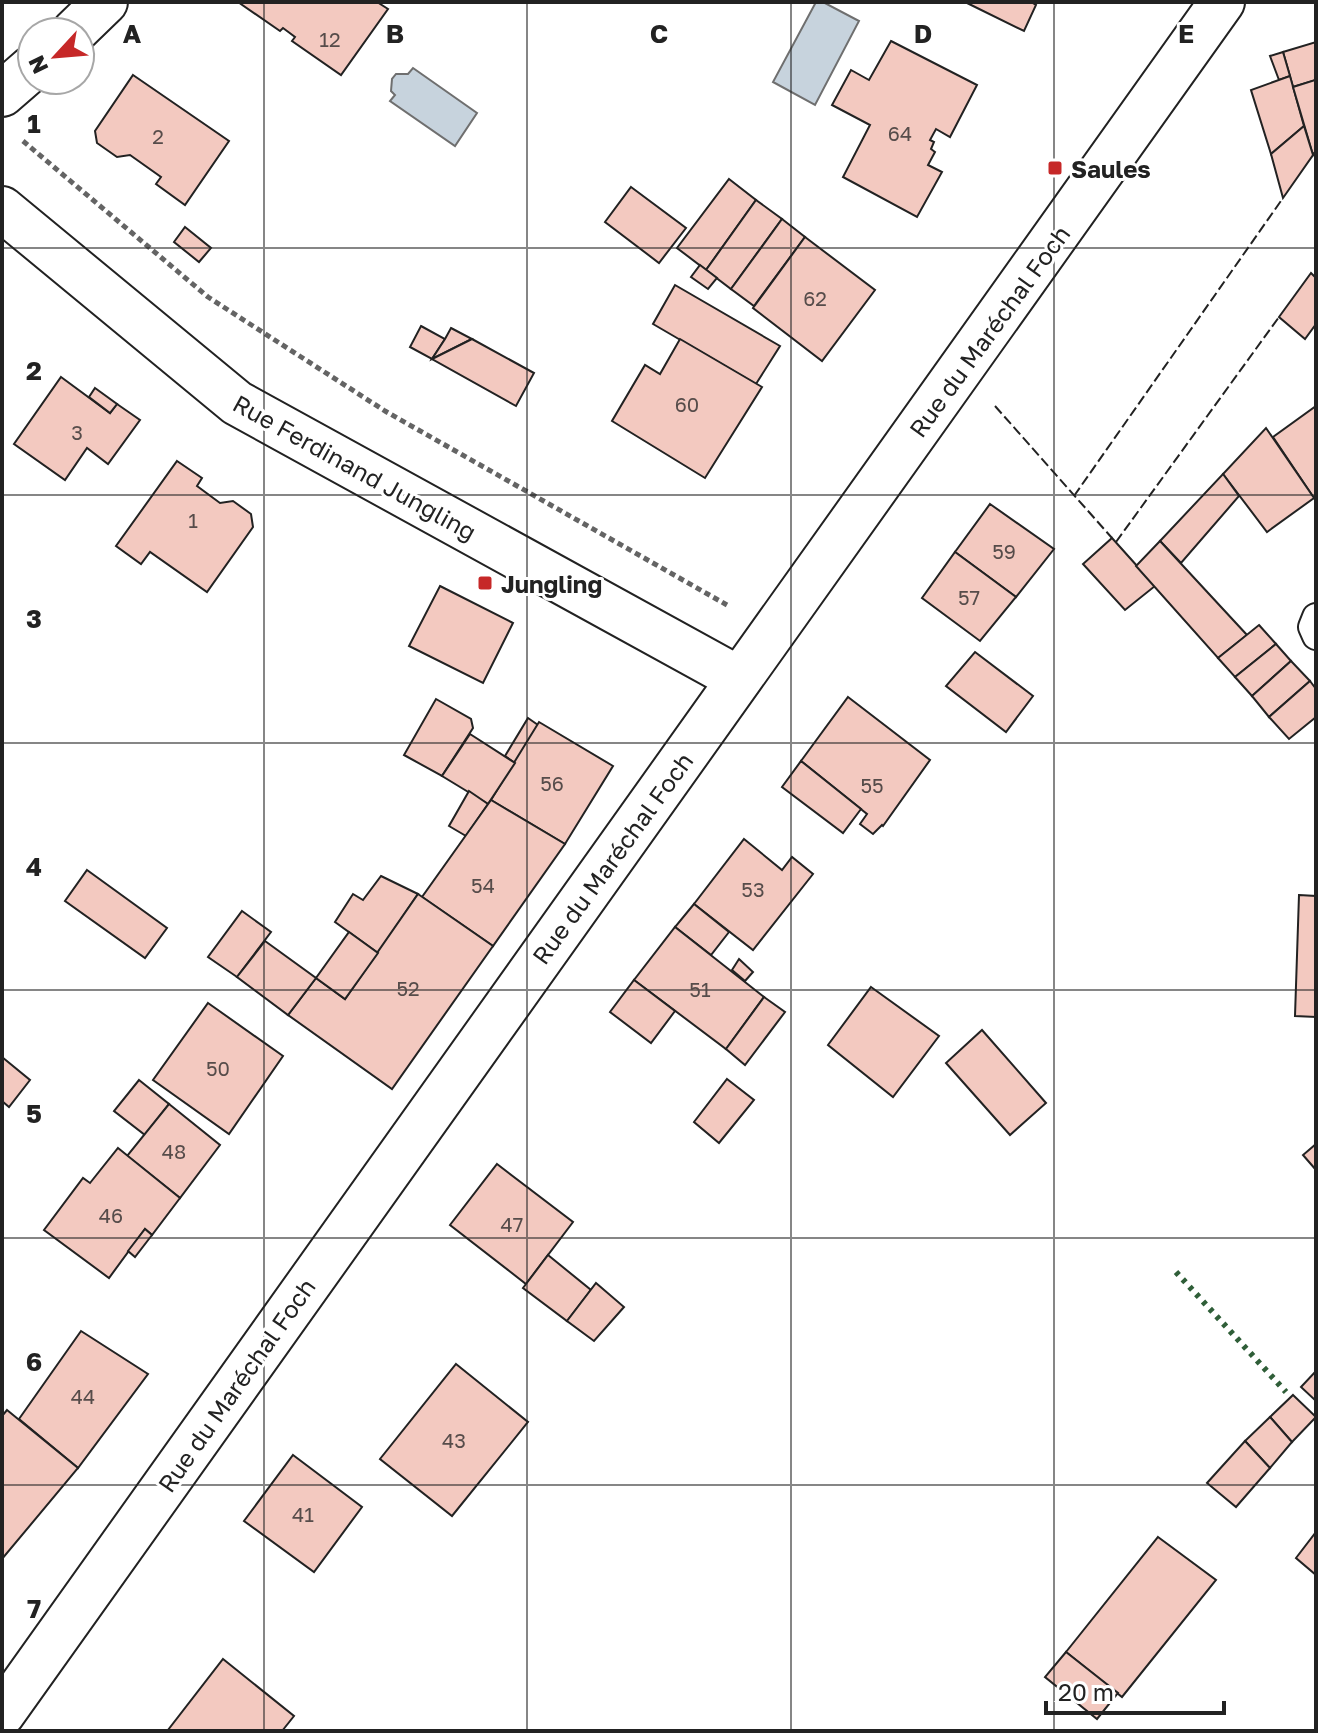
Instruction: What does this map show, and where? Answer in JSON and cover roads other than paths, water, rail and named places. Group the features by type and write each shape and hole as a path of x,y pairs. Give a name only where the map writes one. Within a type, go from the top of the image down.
{"street":[{"path":"91,16 105,2"},
{"name":"Rue du Maréchal Foch","path":"2,1714 1222,2"},
{"name":"Rue Ferdinand Jungling","path":"2,209 237,403 739,679"}],"lane":[{"path":"1316,617 1312,627 1316,636"}],"place":[{"name":"Saules","path":"1055,168"},
{"name":"Jungling","path":"485,583"}]}
